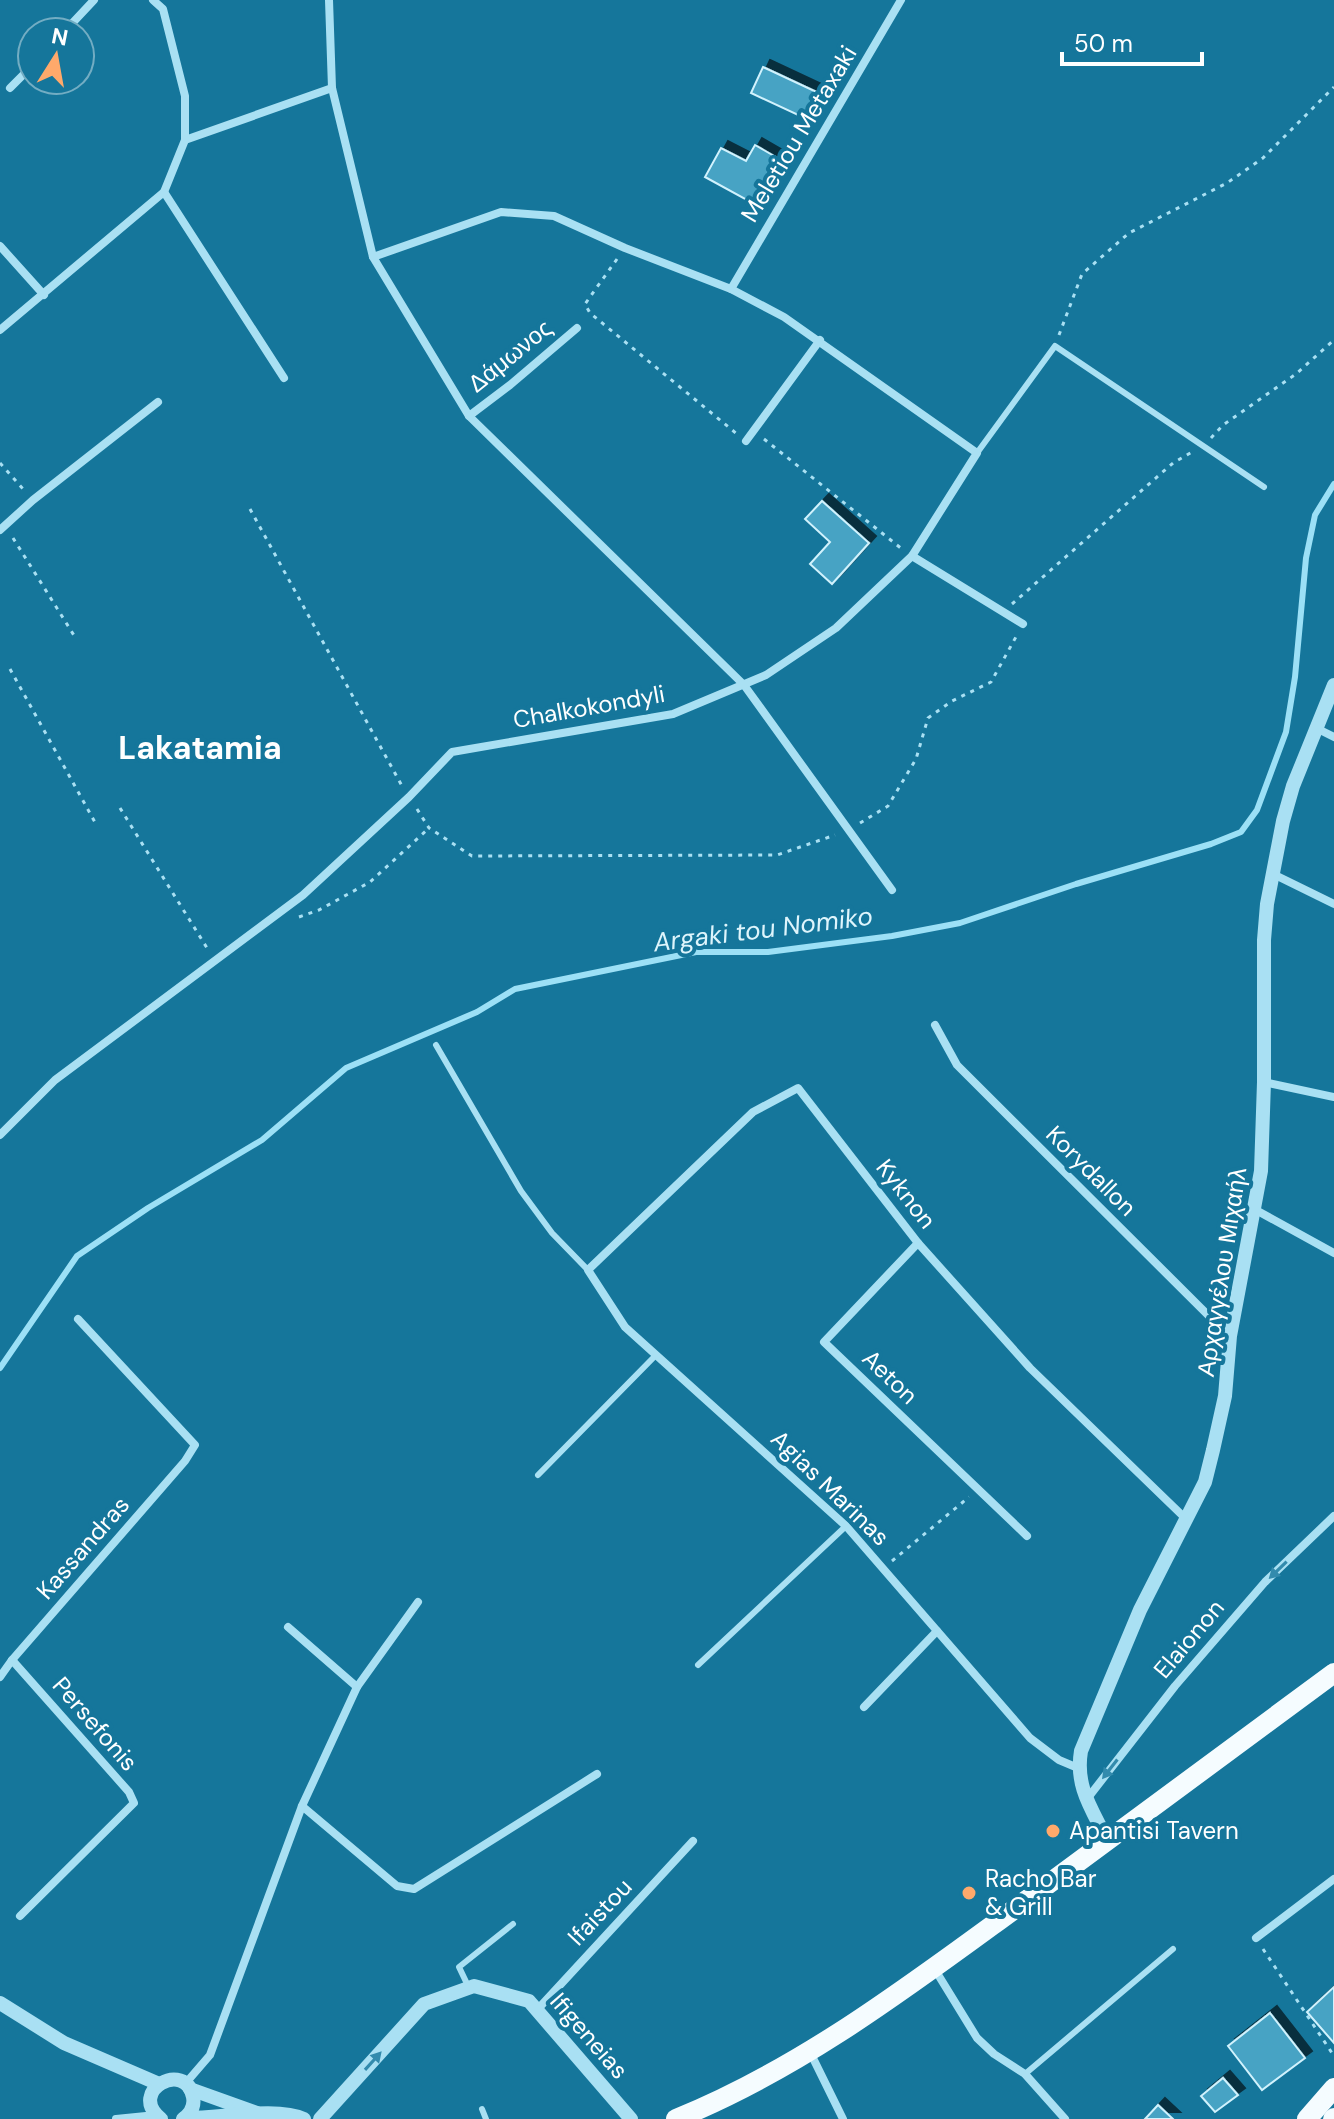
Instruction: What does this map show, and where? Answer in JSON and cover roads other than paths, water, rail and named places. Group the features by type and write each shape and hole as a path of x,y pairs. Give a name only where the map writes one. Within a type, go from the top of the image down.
{"main road":[{"path":"676,2119 707,2107 810,2052 934,1968 1334,1673"},
{"path":"1307,2119 1334,2088"}],"street":[{"path":"79,16 94,0"},
{"path":"0,330 164,192 185,140 185,96 163,9 153,0"},
{"path":"329,0 332,88 373,257 469,416 744,685 892,890"},
{"name":"Meletiou Metaxaki","path":"731,289 901,0"},
{"path":"10,88 16,82"},
{"path":"185,140 332,88"},
{"path":"164,192 284,378"},
{"path":"373,257 501,212 554,216 625,248 731,289 784,317 977,453"},
{"path":"0,246 44,295"},
{"name":"Δάμωνος","path":"469,416 577,328"},
{"path":"746,441 820,340"},
{"path":"2,528 158,402"},
{"name":"Chalkokondyli","path":"0,1135 55,1080 303,895 409,797 452,752 673,714 766,675 836,628 912,556 977,453"},
{"path":"912,556 1023,624"},
{"name":"Αρχαγγέλου Μιχαήλ","path":"1078,1768 1081,1751 1134,1624 1205,1482 1213,1450 1225,1396 1230,1336 1261,1171 1264,940 1272,874 1286,809 1334,685"},
{"path":"1316,728 1334,737"},
{"path":"1272,874 1334,904"},
{"name":"Korydallon","path":"935,1025 957,1065 1230,1336"},
{"path":"1264,1082 1334,1097"},
{"name":"Kyknon","path":"588,1270 753,1112 798,1088 918,1243 1030,1368 1185,1518"},
{"path":"1254,1209 1334,1253"},
{"name":"Aeton","path":"918,1243 824,1342 1027,1536"},
{"name":"Agias Marinas","path":"588,1270 625,1327 846,1526 1030,1738 1059,1760 1078,1768"},
{"name":"Kassandras","path":"0,1677 185,1461 195,1445 78,1319"},
{"name":"Elaionon","path":"1087,1799 1175,1686 1265,1582 1334,1516"},
{"path":"188,2086 210,2055 302,1806 357,1687 418,1602"},
{"path":"288,1627 357,1687"},
{"path":"864,1707 937,1631"},
{"name":"Persefonis","path":"12,1660 129,1792 134,1803 20,1916"},
{"path":"1078,1768 1080,1784 1107,1840"},
{"path":"302,1806 397,1886 414,1889 597,1774"},
{"name":"Ifaistou","path":"537,2010 693,1841"},
{"path":"1256,1938 1334,1879"},
{"path":"934,1968 977,2038 994,2054 1025,2074 1065,2119"},
{"name":"Ifigeneias","path":"469,1988 474,1986 529,2001 631,2119"},
{"path":"320,2119 424,2004 469,1988"},
{"path":"0,2003 64,2043 159,2084"},
{"path":"810,2052 843,2119"},
{"path":"116,2119 159,2117 151,2103 151,2095 159,2084 172,2079 262,2114"},
{"path":"184,2118 194,2102 188,2086"},
{"path":"184,2118 262,2114 304,2119"}],"lane":[{"path":"977,453 1055,346 1264,487"},
{"path":"436,1045 521,1191 552,1233 588,1270"},
{"path":"538,1475 656,1355"},
{"path":"698,1665 846,1526"},
{"path":"469,1988 459,1967 513,1924"},
{"path":"1025,2074 1173,1949"},
{"path":"482,2109 486,2119"}],"waterway":[{"name":"Argaki tou Nomiko","path":"0,1368 77,1256 148,1208 262,1140 346,1068 477,1012 515,989 696,952 768,952 892,936 960,923 1241,832 1257,810 1286,732 1295,677 1306,558 1315,515 1334,484"}],"place":[{"name":"Apantisi Tavern","path":"1053,1831"},
{"name":"Racho Bar & Grill","path":"969,1893"}],"district":[{"name":"Lakatamia","path":"200,748"}]}
